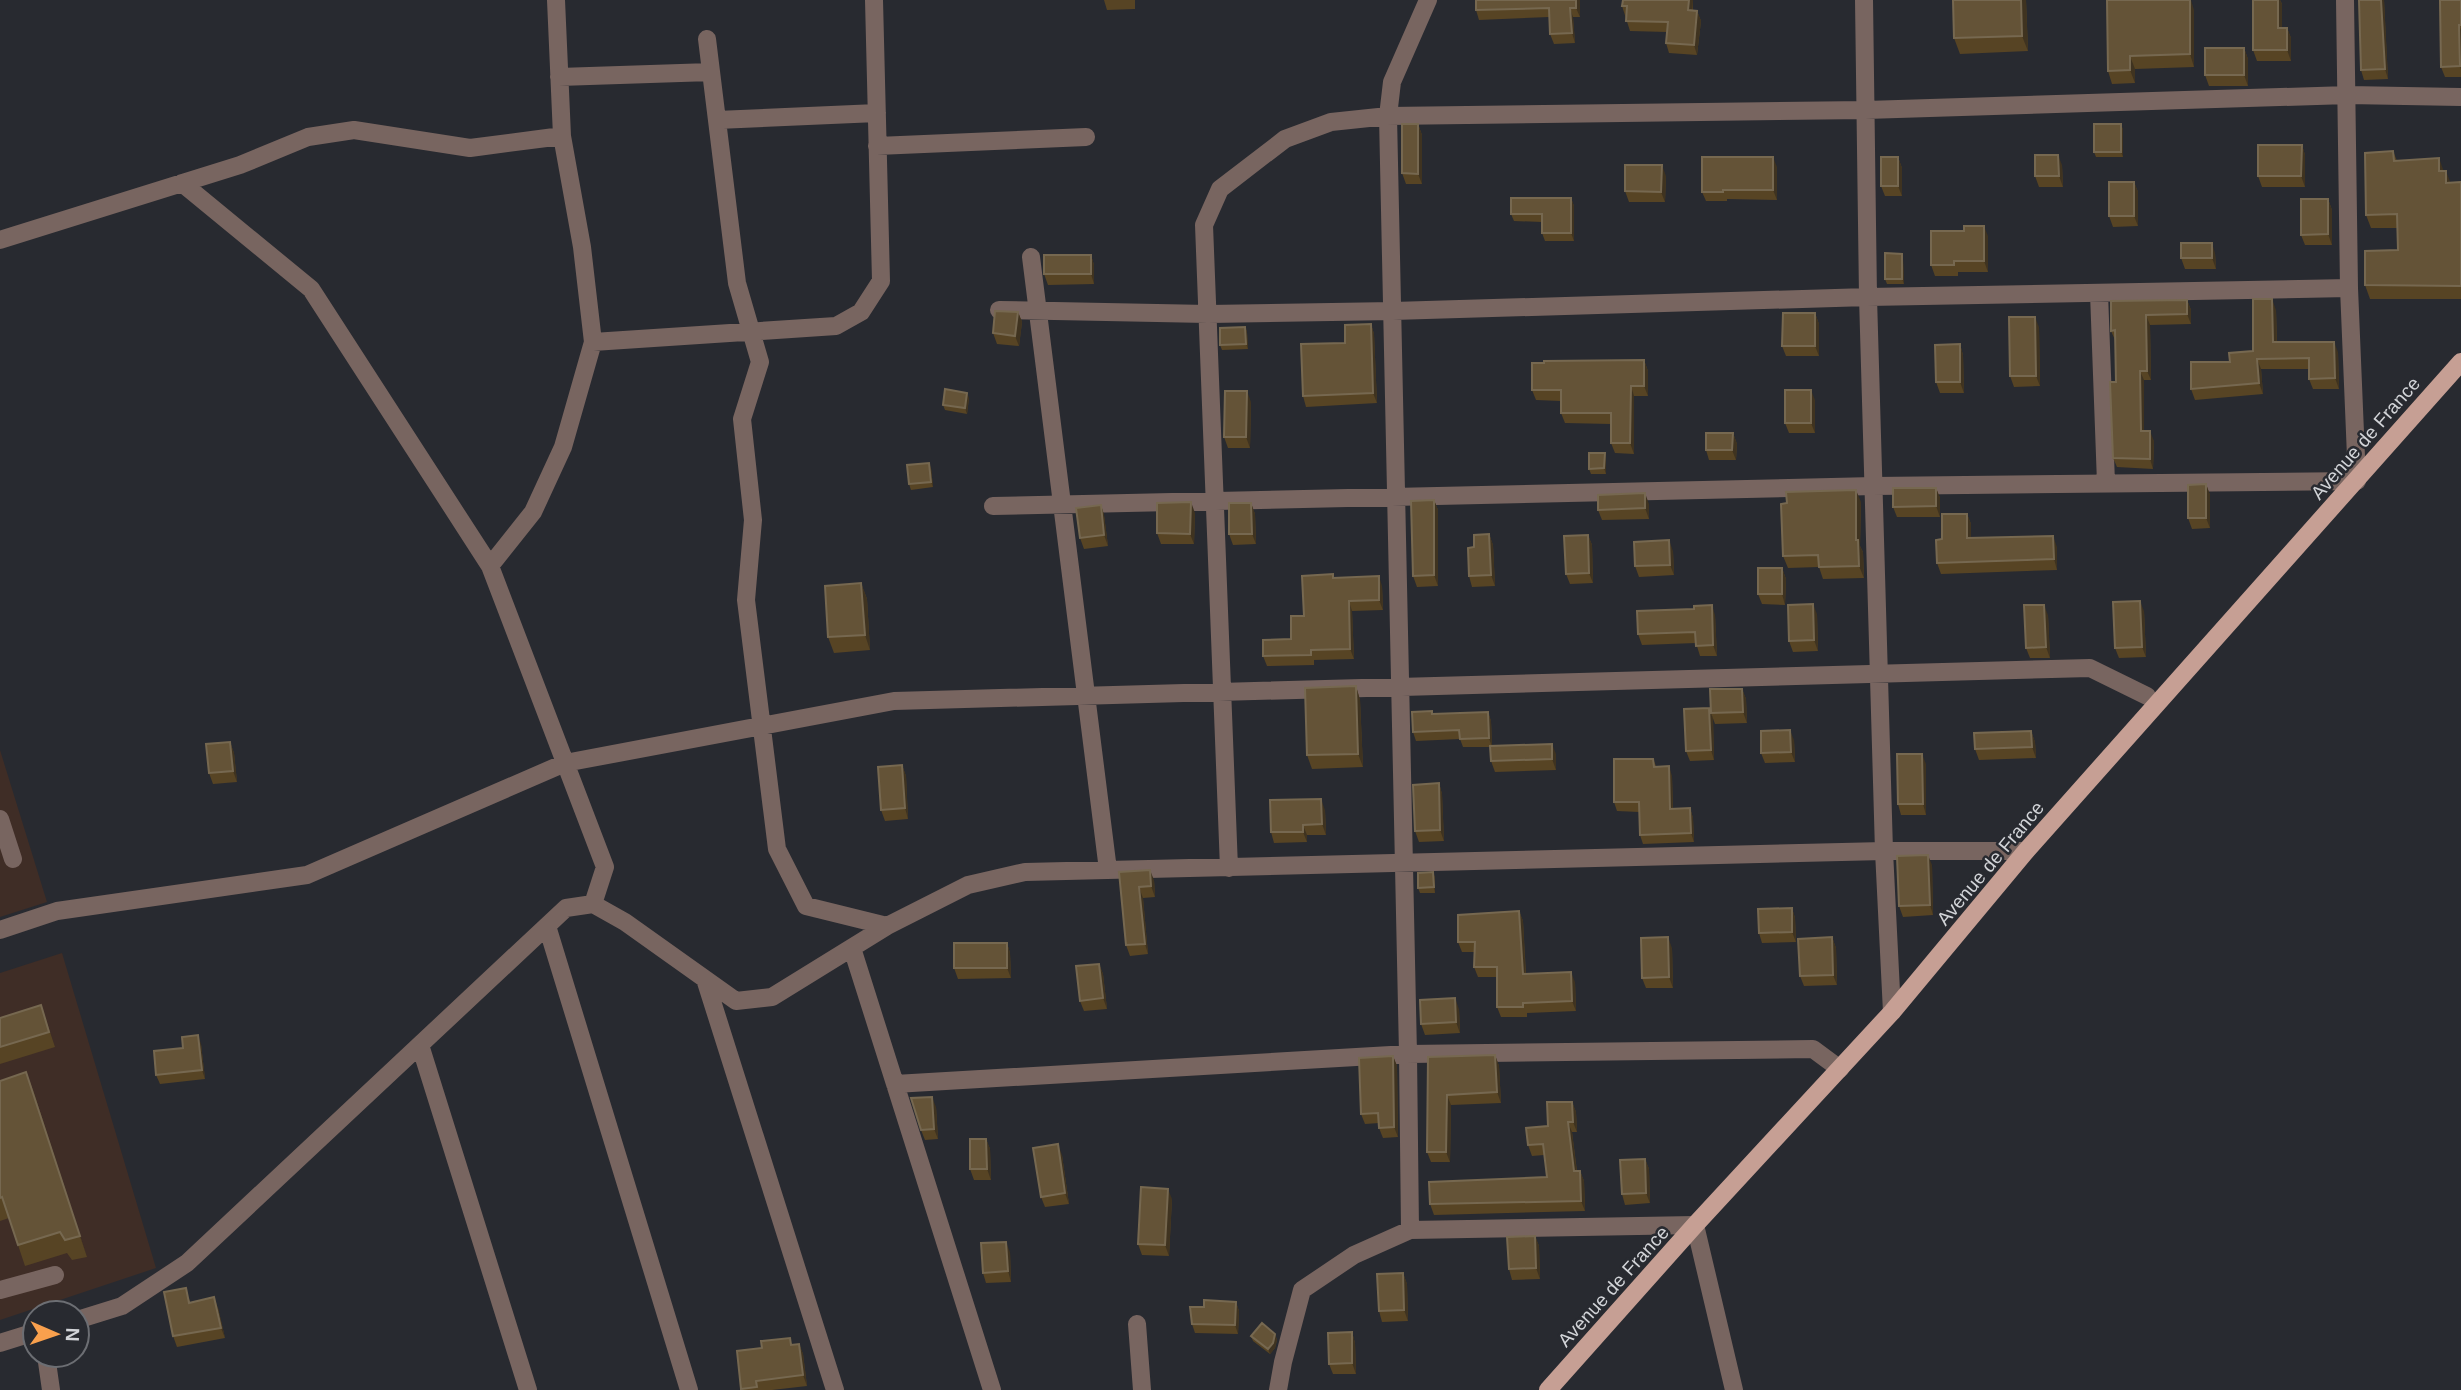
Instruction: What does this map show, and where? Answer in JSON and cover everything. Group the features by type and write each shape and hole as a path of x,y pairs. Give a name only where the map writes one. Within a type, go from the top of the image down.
{"main road":[{"name":"Avenue de France","path":"1548,1390 1695,1225 1892,1012 2026,851 2461,362"}],"street":[{"path":"490,566 533,512 548,480 563,447 593,342 582,247 562,136 556,0"},
{"path":"593,342 836,326 861,312 881,281 874,0"},
{"path":"1410,1230 1388,116 1392,82 1428,0"},
{"path":"1864,0 1868,297 1884,851 1892,1012"},
{"path":"993,506 1874,486 2357,481 2349,288 2345,0"},
{"path":"707,39 737,283 760,362 742,419 752,520 746,600 777,849 806,906 887,926"},
{"path":"559,77 711,72"},
{"path":"1229,867 1205,225 1220,189 1285,139 1331,122 1388,116 1866,110 2348,94 2461,97"},
{"path":"717,120 877,113"},
{"path":"0,240 240,165 309,137 354,130 470,148 562,136"},
{"path":"877,146 1086,137"},
{"path":"182,183 311,289 490,566 605,867 593,904"},
{"path":"1031,257 1108,870"},
{"path":"999,310 1208,314 1393,312 1868,297 2349,288"},
{"path":"2099,293 2106,483"},
{"path":"0,930 57,911 307,875 565,763 894,701 2090,668 2147,696"},
{"path":"0,818 13,859"},
{"path":"91,1316 122,1306 187,1264 566,908 593,904 625,922 736,1001 772,997 887,926 968,885 1025,872 1884,851 2026,851"},
{"path":"547,926 689,1390"},
{"path":"852,948 992,1390"},
{"path":"705,979 835,1390"},
{"path":"420,1045 528,1390"},
{"path":"895,1084 1408,1054 1813,1049 1840,1069"},
{"path":"1278,1390 1303,1290 1354,1255 1410,1230 1695,1225 1734,1390"},
{"path":"0,1290 55,1275"},
{"path":"1137,1324 1142,1390"},
{"path":"0,1343 21,1336"},
{"path":"48,1369 51,1390"}],"shaded area":[{"path":"0,750 47,902 0,917"},
{"path":"62,953 156,1268 63,1299 21,1299 21,1313 0,1320 0,973"}],"building":[{"path":"1476,0 1576,0 1576,8 1570,8 1572,33 1550,34 1549,8 1476,10"},
{"path":"1623,0 1689,0 1688,10 1697,11 1694,45 1666,43 1668,22 1626,21 1627,6 1622,6"},
{"path":"1953,0 2021,0 2022,36 1954,38"},
{"path":"2107,0 2190,0 2190,54 2130,56 2130,70 2108,71"},
{"path":"2253,0 2278,0 2278,28 2287,28 2287,50 2253,50"},
{"path":"2359,0 2381,0 2385,69 2361,70"},
{"path":"2440,0 2461,0 2460,66 2441,67"},
{"path":"2205,48 2244,48 2244,75 2205,75"},
{"path":"1402,124 1418,124 1418,174 1402,173"},
{"path":"2094,124 2121,124 2121,152 2094,152"},
{"path":"2258,145 2302,145 2301,176 2258,176"},
{"path":"2393,151 2394,161 2439,158 2439,171 2446,171 2446,183 2461,182 2461,286 2365,285 2365,251 2398,250 2397,214 2366,215 2365,153"},
{"path":"2035,155 2058,155 2059,176 2035,176"},
{"path":"1702,157 1773,157 1773,190 1702,192"},
{"path":"1881,157 1898,157 1898,186 1881,186"},
{"path":"1625,165 1662,165 1661,192 1625,191"},
{"path":"2109,182 2134,182 2134,216 2109,216"},
{"path":"1511,198 1571,198 1571,233 1542,233 1542,214 1511,214"},
{"path":"2301,199 2328,199 2328,234 2301,235"},
{"path":"1964,226 1984,226 1984,261 1954,261 1954,265 1931,265 1931,231 1964,231"},
{"path":"2181,243 2212,243 2212,258 2181,258"},
{"path":"1885,253 1902,254 1902,279 1885,279"},
{"path":"1044,255 1091,255 1091,274 1044,274"},
{"path":"2253,299 2272,299 2273,342 2334,342 2335,378 2309,379 2309,358 2257,359 2259,383 2191,389 2191,362 2230,362 2229,353 2253,351"},
{"path":"2187,300 2187,314 2146,315 2147,371 2140,371 2141,431 2150,431 2150,459 2113,458 2110,382 2116,382 2115,330 2111,331 2111,301"},
{"path":"995,311 1018,312 1015,336 993,333"},
{"path":"1783,313 1815,313 1815,346 1782,346"},
{"path":"2009,317 2035,317 2036,376 2010,376"},
{"path":"1371,324 1373,393 1303,396 1301,344 1345,343 1345,325"},
{"path":"1245,327 1246,344 1220,345 1220,328"},
{"path":"1960,344 1960,382 1936,382 1935,345"},
{"path":"1644,360 1644,386 1631,386 1630,443 1611,443 1611,413 1561,413 1561,390 1532,390 1532,363"},
{"path":"945,389 967,393 965,408 943,405"},
{"path":"1785,390 1811,390 1811,423 1785,423"},
{"path":"1225,391 1247,391 1246,437 1224,437"},
{"path":"1706,433 1733,433 1732,450 1706,450"},
{"path":"1589,453 1605,453 1604,468 1589,469"},
{"path":"929,463 931,482 909,484 907,465"},
{"path":"2206,484 2206,518 2188,518 2188,485"},
{"path":"1893,488 1936,488 1936,506 1893,507"},
{"path":"1856,490 1859,566 1819,567 1818,555 1783,556 1781,504 1787,503 1786,492"},
{"path":"1645,493 1645,508 1598,510 1598,495"},
{"path":"1434,500 1434,575 1413,576 1411,501"},
{"path":"1191,502 1190,534 1157,533 1157,503"},
{"path":"1229,503 1251,503 1252,534 1229,534"},
{"path":"1101,505 1104,535 1080,538 1076,508"},
{"path":"1942,514 1967,514 1967,538 2053,536 2054,559 1937,563 1936,540 1942,539"},
{"path":"1489,534 1491,575 1469,576 1468,548 1474,547 1474,535"},
{"path":"1588,535 1589,573 1566,574 1564,536"},
{"path":"1669,540 1670,565 1635,566 1634,542"},
{"path":"1758,568 1782,568 1782,594 1758,594"},
{"path":"1333,574 1333,578 1379,576 1379,600 1349,601 1350,649 1311,650 1311,655 1263,656 1263,640 1291,639 1291,616 1304,616 1302,576"},
{"path":"861,583 865,635 828,637 825,586"},
{"path":"2140,601 2142,647 2115,648 2113,602"},
{"path":"1813,604 1814,640 1789,641 1788,605"},
{"path":"1712,605 1713,645 1696,646 1695,632 1638,634 1637,611 1694,609 1694,606"},
{"path":"2024,605 2044,605 2046,647 2026,648"},
{"path":"1356,686 1358,754 1307,755 1305,688"},
{"path":"1710,689 1742,689 1743,712 1711,713"},
{"path":"1709,708 1711,750 1686,751 1684,709"},
{"path":"1432,711 1432,714 1488,712 1489,738 1460,739 1459,730 1413,732 1412,712"},
{"path":"1790,730 1791,752 1761,753 1761,731"},
{"path":"2031,731 2032,747 1975,749 1974,733"},
{"path":"230,742 233,771 209,773 206,744"},
{"path":"1552,744 1552,759 1491,761 1490,746"},
{"path":"1897,754 1922,754 1923,804 1898,804"},
{"path":"1614,759 1653,759 1654,767 1669,766 1670,809 1690,808 1691,833 1640,835 1639,802 1614,802"},
{"path":"902,765 905,808 881,810 878,767"},
{"path":"1439,783 1440,830 1415,831 1413,785"},
{"path":"1321,799 1322,824 1303,825 1303,832 1271,832 1270,800"},
{"path":"1928,855 1930,905 1899,906 1897,856"},
{"path":"1150,870 1151,886 1139,887 1145,944 1126,945 1119,872"},
{"path":"1433,872 1434,887 1418,888 1418,873"},
{"path":"1792,908 1792,932 1759,933 1758,909"},
{"path":"1519,911 1523,974 1571,972 1572,1001 1497,1007 1497,967 1474,967 1475,942 1458,942 1458,915"},
{"path":"1668,937 1669,977 1642,978 1641,938"},
{"path":"1832,937 1833,975 1800,976 1798,939"},
{"path":"954,943 1007,943 1007,968 954,968"},
{"path":"1099,964 1103,998 1080,1001 1076,966"},
{"path":"1455,998 1456,1022 1421,1024 1420,1000"},
{"path":"41,1005 49,1032 0,1047 0,1018"},
{"path":"198,1035 202,1070 156,1075 154,1051 183,1048 182,1037"},
{"path":"1495,1055 1497,1092 1447,1095 1446,1152 1427,1152 1428,1057"},
{"path":"1393,1056 1394,1127 1379,1128 1378,1113 1361,1114 1359,1058"},
{"path":"26,1072 80,1236 65,1240 60,1232 18,1245 2,1197 0,1198 0,1081"},
{"path":"932,1097 934,1129 921,1130 911,1098"},
{"path":"1547,1102 1572,1102 1573,1122 1568,1122 1574,1171 1580,1171 1581,1201 1430,1204 1429,1182 1547,1177 1543,1144 1528,1145 1526,1128 1548,1126"},
{"path":"970,1139 986,1139 987,1169 970,1169"},
{"path":"1058,1144 1065,1193 1041,1197 1033,1148"},
{"path":"1645,1159 1646,1193 1622,1194 1620,1160"},
{"path":"1141,1187 1168,1189 1165,1245 1138,1244"},
{"path":"1535,1236 1536,1268 1509,1269 1507,1237"},
{"path":"1006,1242 1008,1271 983,1273 981,1243"},
{"path":"1403,1273 1404,1310 1379,1311 1377,1274"},
{"path":"186,1288 189,1303 214,1297 221,1328 173,1336 164,1292"},
{"path":"1204,1300 1236,1302 1235,1325 1192,1324 1190,1307 1204,1307"},
{"path":"1262,1323 1275,1334 1268,1349 1251,1336"},
{"path":"1352,1332 1352,1363 1329,1364 1328,1333"},
{"path":"790,1338 791,1345 799,1344 803,1375 756,1381 757,1387 741,1389 737,1351 762,1348 761,1341"}]}
